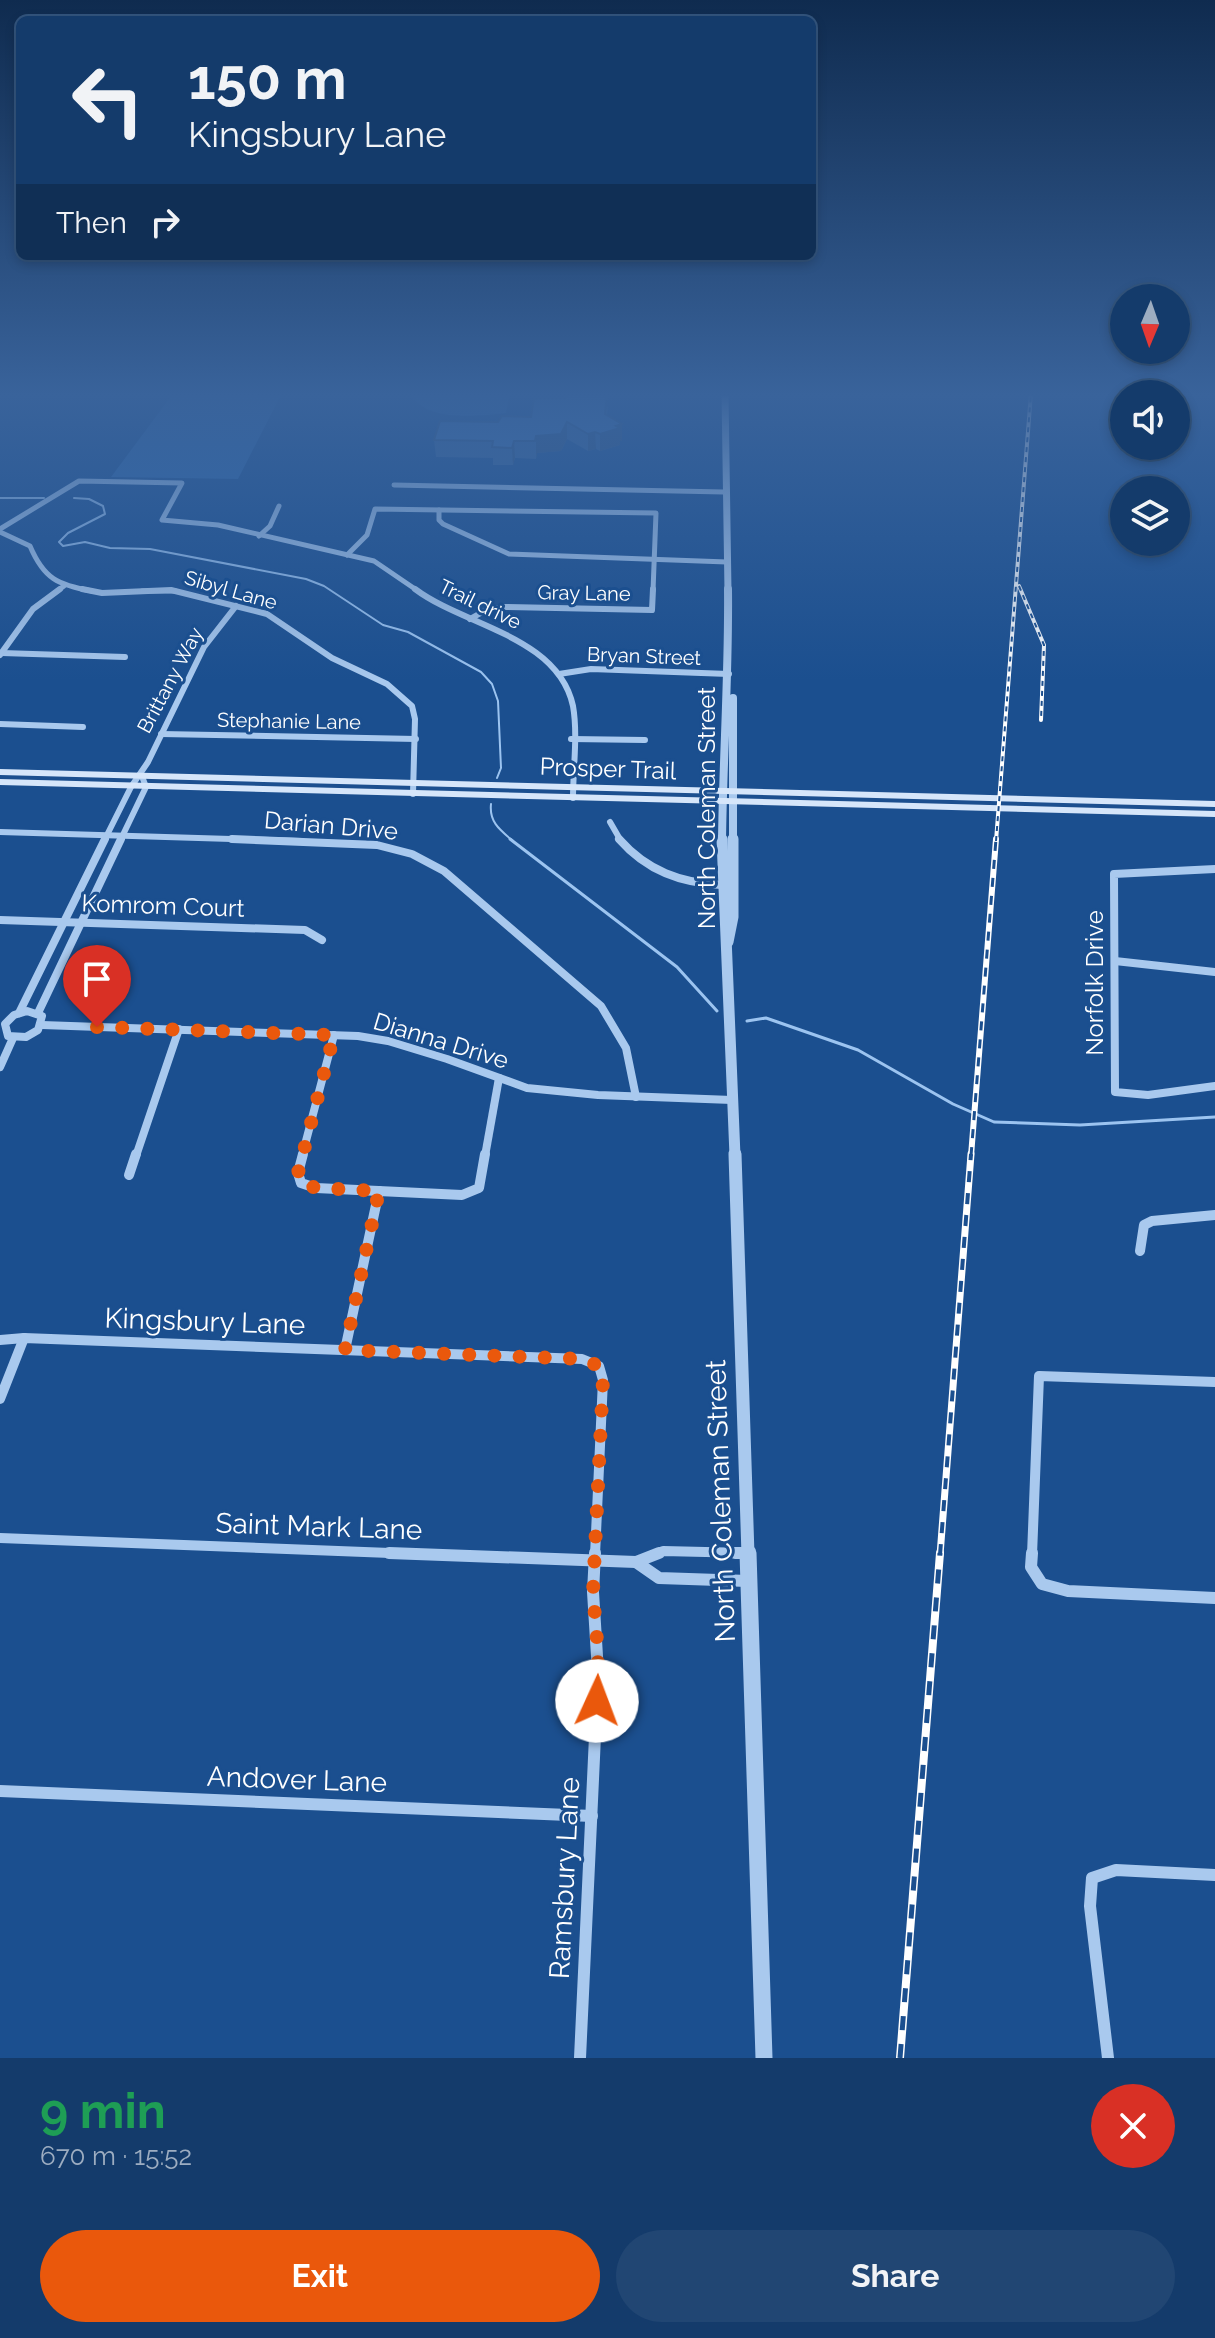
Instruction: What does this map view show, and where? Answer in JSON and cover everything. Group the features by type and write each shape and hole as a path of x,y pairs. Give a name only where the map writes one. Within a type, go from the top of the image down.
{"main road":[{"name":"Prosper Trail","path":"0,772 144,782 727,797 1215,814"},
{"name":"Prosper Trail","path":"0,782 131,787 144,782"},
{"name":"Prosper Trail","path":"727,797 1215,804"}],"street":[{"name":"Trail drive","path":"0,530 66,489"},
{"name":"Trail drive","path":"179,489 162,520 218,525 374,561 395,571 442,608 525,644 559,674 570,693 573,707 573,793"},
{"path":"584,489 724,492"},
{"name":"North Coleman Street","path":"724,492 729,674 723,730 733,917 728,942 732,1100 764,2058"},
{"path":"259,536 270,526 279,506"},
{"path":"347,555 367,535 375,509 439,510 439,520 443,524 509,554 727,562"},
{"name":"Gray Lane","path":"439,510 656,513 652,610 505,607 486,610 470,619"},
{"path":"0,530 30,546 40,569 64,586 33,609 1,654"},
{"name":"Sibyl Lane","path":"64,586 102,593 171,590 278,619 323,652 387,684 412,706 416,739 414,789"},
{"name":"Brittany Way","path":"38,1013 122,835 161,734 222,620 236,606"},
{"path":"1,654 125,657"},
{"name":"Bryan Street","path":"559,674 591,669 729,674"},
{"path":"0,724 83,727"},
{"name":"Stephanie Lane","path":"161,734 416,739"},
{"path":"571,739 645,740"},
{"path":"19,1013 38,1013 42,1016 42,1025 33,1034 13,1038 5,1033 2,1024 19,1013 131,787"},
{"name":"North Coleman Street","path":"727,797 722,885 724,934 728,942"},
{"path":"610,822 617,838 664,873 687,882 722,885"},
{"name":"Darian Drive","path":"0,832 372,844 404,851 432,863 601,1006 621,1034 628,1050 634,1070 636,1097"},
{"name":"Norfolk Drive","path":"1215,869 1114,874 1115,1092 1148,1095 1215,1086"},
{"name":"Komrom Court","path":"0,920 305,930 322,940"},
{"path":"1115,961 1215,972"},
{"name":"Dianna Drive","path":"42,1025 334,1035 388,1041 527,1088 554,1093 732,1100"},
{"path":"129,1175 179,1029"},
{"path":"334,1035 298,1173 301,1183 316,1188 462,1195 479,1188 499,1078"},
{"path":"0,1067 13,1038"},
{"path":"345,1350 379,1191"},
{"path":"1140,1251 1144,1225 1152,1221 1215,1215"},
{"path":"0,1399 24,1338"},
{"name":"Kingsbury Lane","path":"0,1340 24,1338 582,1359 599,1366"},
{"name":"Ramsbury Lane","path":"580,2058 598,1672 593,1611 603,1380 599,1366"},
{"path":"1215,1382 1039,1376 1031,1567 1042,1584 1068,1591 1215,1598"},
{"name":"Saint Mark Lane","path":"0,1538 636,1562 663,1551 748,1553"},
{"name":"Saint Mark Lane","path":"636,1562 659,1578 748,1581"},
{"name":"Andover Lane","path":"0,1791 592,1816"},
{"path":"1108,2058 1090,1906 1092,1878 1116,1870 1215,1875"}],"waterway":[{"path":"0,498 44,498"},
{"path":"74,498 89,499 103,506 105,514 68,533 59,542 63,546 85,542 110,548 150,549 306,579 324,586 383,625 408,632 481,672 492,684 498,701 501,768 497,778"},
{"path":"491,804 494,821 513,841"},
{"path":"510,839 677,967 717,1011"},
{"path":"747,1021 766,1018 858,1050 953,1104 994,1122 1080,1125 1215,1117"}],"railway":[{"path":"996,841 1023,489"},
{"path":"1019,586 1044,645 1041,720"},
{"path":"971,1156 996,839"},
{"path":"940,1555 971,1154"},
{"path":"900,2058 940,1553"}],"route":[{"path":"97,1027 334,1035 298,1173 301,1183 316,1188 379,1191 345,1350 582,1359 599,1366 603,1380 593,1592 598,1652 597,1701"}]}
